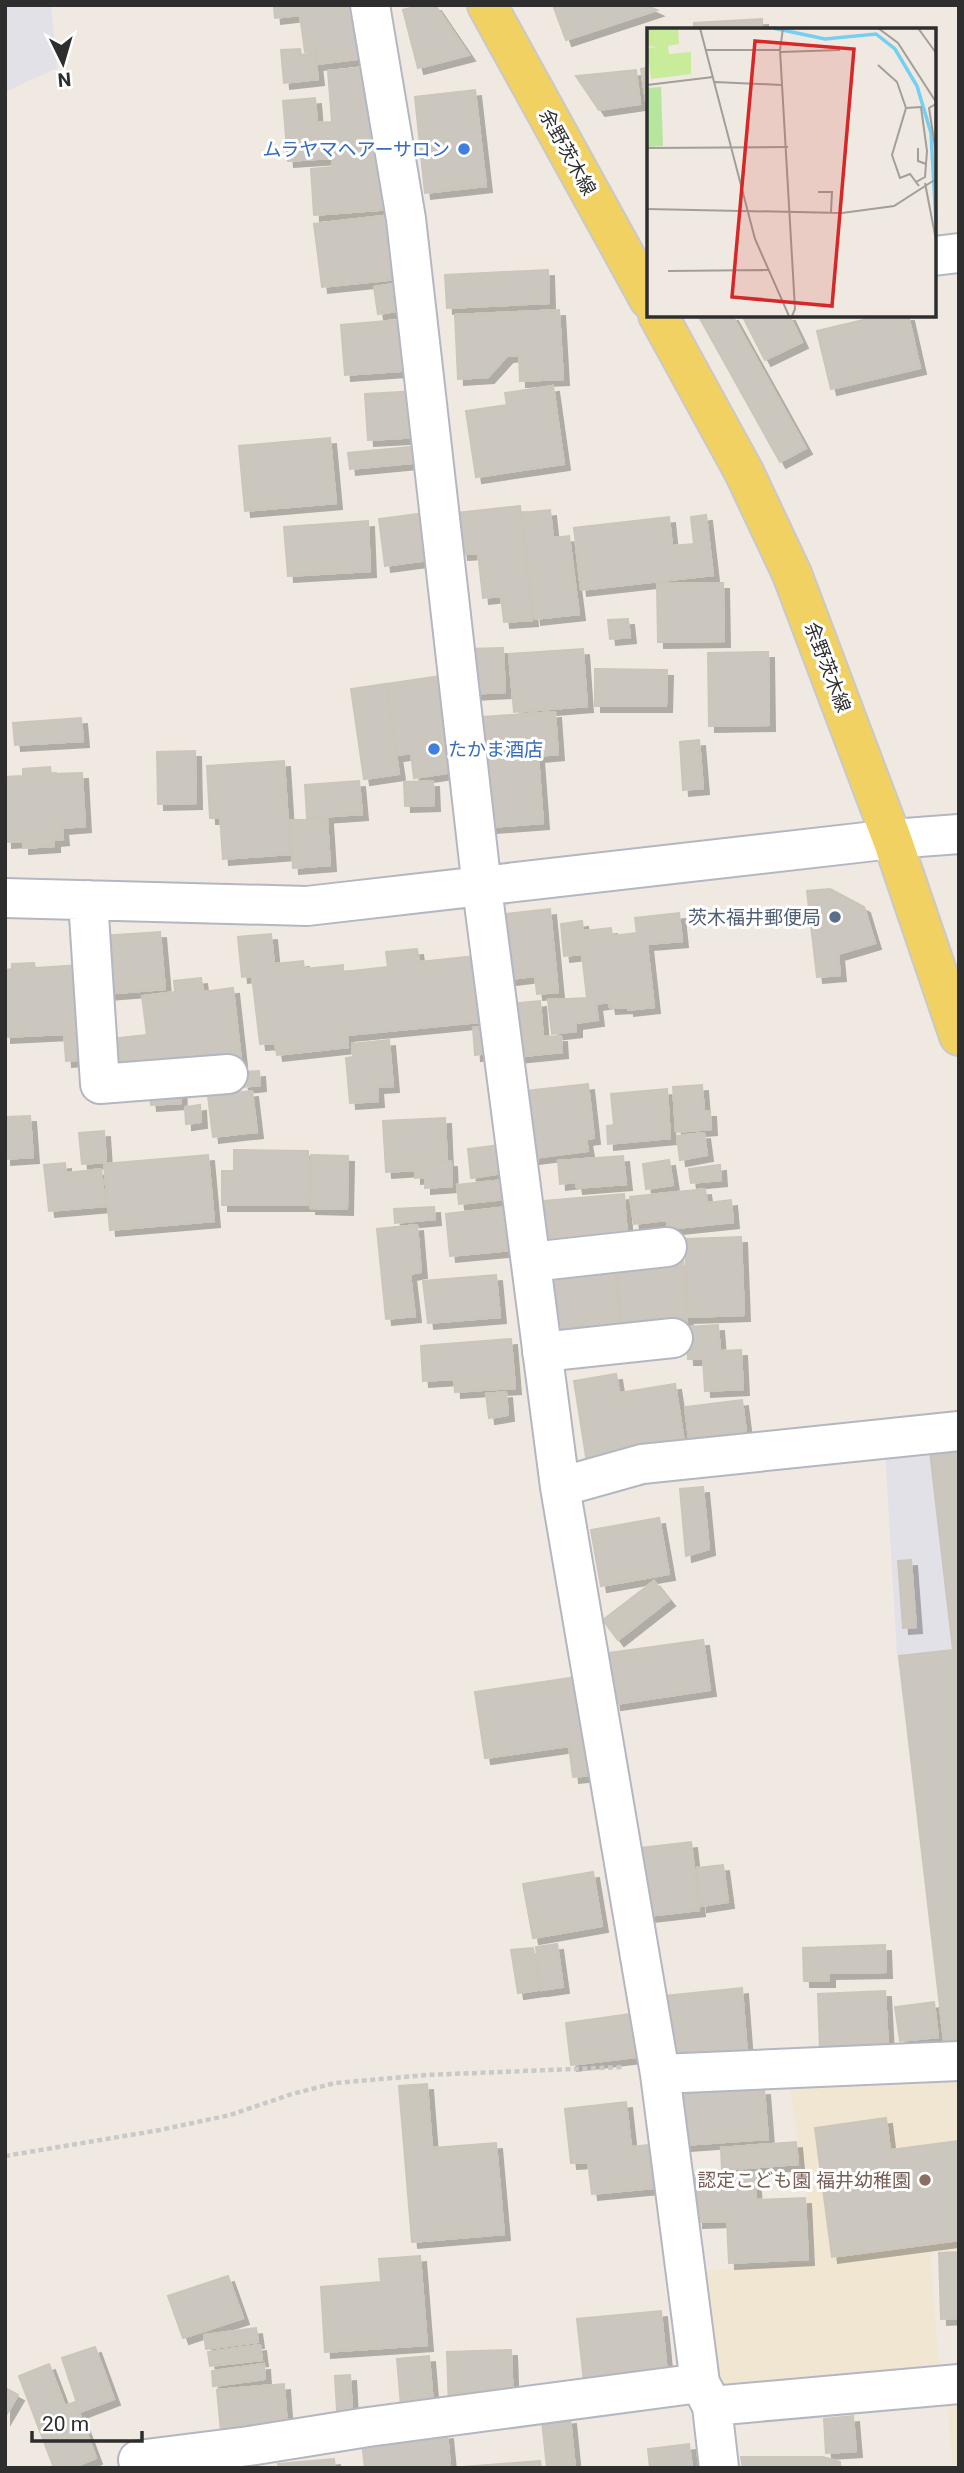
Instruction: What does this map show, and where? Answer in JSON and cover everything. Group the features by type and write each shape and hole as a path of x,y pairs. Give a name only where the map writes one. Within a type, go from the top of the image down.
{"main road":[{"name":"余野茨木線","path":"486,5 647,294"},
{"name":"余野茨木線","path":"660,317 744,472 792,574 892,839 959,1036"}],"street":[{"path":"370,5 406,219 482,888 560,1487 660,2070 706,2395 719,2468"},
{"path":"936,256 959,253"},
{"path":"5,898 307,906 892,839 959,834"},
{"path":"88,900 100,1084 228,1074"},
{"path":"531,1262 667,1247"},
{"path":"542,1352 673,1338"},
{"path":"560,1487 642,1464 959,1431"},
{"path":"660,2070 959,2061"},
{"path":"138,2460 368,2427 706,2395 959,2384"}],"path":[{"path":"5,2156 148,2132 218,2117 335,2083 426,2074 660,2070"}],"shaded area":[{"path":"5,5 51,5 57,68 5,92"},
{"path":"959,1438 959,2046 946,2047 897,1654 885,1450"},
{"path":"959,2074 959,2250 930,2252 939,2364 723,2387 712,2383 699,2271 816,2262 790,2087"},
{"path":"959,2397 959,2468 953,2468 947,2398"}],"building":[{"path":"367,5 374,57 318,64 317,51 305,52 300,15 275,18 274,7"},
{"path":"421,5 435,5 469,55 418,68 403,10"},
{"path":"553,5 646,5 657,10 566,40"},
{"path":"762,19 762,28 694,28 694,23"},
{"path":"300,49 301,55 315,53 318,79 284,83 281,50"},
{"path":"367,67 391,209 314,215 311,169 333,167 332,158 288,161 283,101 315,98 317,123 332,122 328,71"},
{"path":"647,68 647,101 646,101 641,69"},
{"path":"636,70 640,104 599,110 576,76"},
{"path":"475,90 486,186 425,193 415,97"},
{"path":"399,214 406,278 322,287 314,224"},
{"path":"548,270 549,303 447,308 445,275"},
{"path":"406,282 409,309 378,314 374,287"},
{"path":"559,310 563,379 520,381 519,355 507,356 488,377 458,379 455,315"},
{"path":"699,317 733,317 806,448 780,462"},
{"path":"743,317 790,317 802,342 765,360"},
{"path":"876,317 908,317 920,368 831,389 817,331"},
{"path":"410,319 414,370 345,375 341,325"},
{"path":"553,386 564,464 476,477 466,411 507,405 505,393"},
{"path":"418,391 421,437 368,440 365,394"},
{"path":"330,438 336,503 245,511 239,446"},
{"path":"420,446 422,462 350,469 348,453"},
{"path":"520,506 532,620 504,622 501,596 483,598 478,553 462,554 457,513"},
{"path":"550,510 553,538 569,536 579,614 535,619 522,513"},
{"path":"424,513 430,560 385,566 379,519"},
{"path":"706,515 713,575 581,590 574,528 669,517 672,546 694,544 691,517"},
{"path":"368,521 370,571 288,576 284,527"},
{"path":"723,583 724,641 658,642 657,584"},
{"path":"628,619 630,637 610,639 608,620"},
{"path":"503,648 505,692 469,694 466,649"},
{"path":"583,649 587,706 514,712 509,654"},
{"path":"768,652 769,725 709,726 708,653"},
{"path":"595,669 667,670 666,706 595,706"},
{"path":"441,676 454,772 414,778 411,753 397,755 386,684"},
{"path":"386,684 399,774 364,779 351,689"},
{"path":"555,712 558,754 538,756 543,823 491,827 483,717"},
{"path":"81,718 83,741 15,745 13,723"},
{"path":"699,740 703,788 683,790 680,742"},
{"path":"195,751 196,803 158,804 157,752"},
{"path":"284,761 290,854 223,859 220,818 210,818 207,766"},
{"path":"50,767 51,774 82,773 85,826 62,828 63,839 54,840 54,846 23,848 23,841 6,842 5,777 23,776 23,769"},
{"path":"359,781 362,814 307,818 305,785"},
{"path":"433,781 434,805 405,806 404,782"},
{"path":"327,818 330,865 293,868 290,820"},
{"path":"830,889 864,907 875,943 838,954 840,975 817,977 807,891"},
{"path":"550,909 558,992 537,994 535,976 503,980 496,915"},
{"path":"679,913 682,941 647,944 654,1007 628,1010 628,1007 610,1008 609,1002 596,1004 598,1020 576,1023 576,1031 552,1034 548,1000 587,998 582,954 564,956 561,924 582,921 583,931 611,928 612,936 637,933 635,918"},
{"path":"160,932 165,989 105,994 101,936"},
{"path":"271,934 274,964 303,961 304,969 343,965 343,972 388,967 386,952 417,949 419,962 475,956 489,1021 347,1035 348,1047 277,1055 275,1043 260,1044 252,976 242,977 238,937"},
{"path":"34,963 35,968 80,965 87,1059 66,1061 64,1034 5,1037 5,970 12,969 12,964"},
{"path":"201,978 203,992 233,988 241,1060 116,1074 111,1039 147,1035 142,996 175,992 174,981"},
{"path":"540,1001 543,1037 561,1036 562,1052 515,1057 510,1004"},
{"path":"485,1027 487,1053 475,1055 473,1028"},
{"path":"389,1040 393,1086 377,1087 378,1101 350,1103 346,1058 353,1057 352,1044"},
{"path":"259,1071 260,1085 243,1087 242,1072"},
{"path":"180,1083 181,1103 151,1105 149,1085"},
{"path":"588,1084 594,1138 586,1139 588,1151 534,1158 526,1091"},
{"path":"702,1085 704,1111 710,1111 711,1129 676,1132 673,1087"},
{"path":"667,1089 670,1138 608,1144 607,1126 614,1125 611,1094"},
{"path":"252,1091 257,1132 213,1137 208,1096"},
{"path":"200,1105 201,1122 186,1124 185,1107"},
{"path":"30,1116 33,1157 5,1159 5,1117"},
{"path":"445,1118 447,1162 415,1163 415,1170 386,1172 383,1121"},
{"path":"104,1131 106,1162 82,1164 79,1133"},
{"path":"704,1133 707,1155 680,1160 677,1136"},
{"path":"499,1145 503,1173 471,1178 468,1149"},
{"path":"234,1150 308,1151 308,1205 222,1205 222,1171 234,1171"},
{"path":"208,1155 214,1221 110,1230 104,1164"},
{"path":"311,1155 348,1156 347,1209 310,1208"},
{"path":"623,1156 626,1184 577,1188 576,1182 560,1184 558,1161"},
{"path":"669,1160 673,1185 646,1189 643,1164"},
{"path":"451,1161 452,1186 425,1188 425,1177 415,1178 415,1163"},
{"path":"65,1163 66,1173 101,1169 105,1206 49,1211 44,1165"},
{"path":"720,1165 721,1180 691,1183 689,1169"},
{"path":"503,1180 505,1199 459,1204 457,1185"},
{"path":"705,1189 707,1203 731,1200 733,1222 668,1229 667,1220 634,1224 630,1197"},
{"path":"624,1194 627,1236 536,1244 533,1202"},
{"path":"434,1207 435,1219 395,1223 394,1209"},
{"path":"507,1207 512,1250 450,1256 446,1214"},
{"path":"417,1225 421,1272 410,1274 415,1316 386,1319 377,1229"},
{"path":"741,1237 744,1315 688,1317 685,1239"},
{"path":"683,1260 687,1322 622,1327 617,1265"},
{"path":"615,1269 620,1325 558,1331 553,1275"},
{"path":"496,1275 500,1317 428,1323 423,1281"},
{"path":"718,1325 720,1351 741,1350 743,1389 705,1391 703,1359 688,1359 686,1327"},
{"path":"511,1339 515,1388 455,1392 454,1379 423,1381 421,1346"},
{"path":"616,1374 619,1393 675,1384 685,1448 587,1463 574,1381"},
{"path":"506,1392 508,1415 489,1418 486,1394"},
{"path":"742,1400 747,1440 690,1447 685,1407"},
{"path":"959,1449 959,2039 944,2041 899,1656 953,1650 930,1452"},
{"path":"703,1487 709,1549 686,1556 680,1489"},
{"path":"659,1518 669,1574 601,1586 591,1530"},
{"path":"911,1560 916,1627 903,1628 898,1561"},
{"path":"654,1581 669,1600 618,1640 603,1620"},
{"path":"703,1640 710,1690 615,1704 608,1653"},
{"path":"577,1677 591,1775 573,1777 569,1746 485,1758 475,1692"},
{"path":"691,1842 699,1910 640,1917 632,1849"},
{"path":"723,1865 728,1902 701,1906 697,1868"},
{"path":"593,1872 602,1926 533,1938 523,1884"},
{"path":"557,1944 563,1987 541,1990 536,1947"},
{"path":"885,1945 886,1972 829,1973 829,1981 804,1981 803,1948"},
{"path":"533,1948 539,1990 518,1993 511,1950"},
{"path":"742,1988 747,2054 670,2062 664,1996"},
{"path":"885,1991 888,2047 820,2050 818,1994"},
{"path":"934,2002 938,2037 900,2041 895,2007"},
{"path":"631,2014 637,2057 571,2065 566,2023"},
{"path":"718,2079 720,2092 764,2089 768,2139 685,2145 680,2081"},
{"path":"427,2084 432,2148 496,2143 504,2234 412,2242 399,2086"},
{"path":"626,2102 631,2147 648,2145 653,2188 592,2194 588,2162 571,2163 565,2109"},
{"path":"886,2118 890,2150 959,2141 959,2240 832,2257 815,2128"},
{"path":"796,2142 798,2164 722,2170 721,2148"},
{"path":"754,2172 756,2200 805,2198 808,2259 729,2263 727,2221 697,2222 695,2175"},
{"path":"959,2252 959,2318 941,2319 939,2253"},
{"path":"420,2256 427,2345 325,2352 321,2287 381,2282 379,2259"},
{"path":"228,2276 243,2318 183,2338 168,2296"},
{"path":"661,2311 667,2373 584,2382 577,2319"},
{"path":"256,2328 258,2342 206,2349 204,2335"},
{"path":"260,2345 262,2360 210,2366 208,2352"},
{"path":"95,2347 114,2399 80,2412 62,2358"},
{"path":"511,2350 513,2404 449,2407 447,2352"},
{"path":"429,2356 433,2404 401,2406 397,2359"},
{"path":"49,2364 65,2406 75,2402 96,2458 72,2468 54,2468 19,2376"},
{"path":"264,2364 265,2379 213,2386 212,2371"},
{"path":"350,2375 352,2410 337,2411 335,2376"},
{"path":"284,2384 287,2425 221,2431 217,2390"},
{"path":"5,2388 18,2395 5,2417"},
{"path":"853,2416 856,2451 826,2453 824,2419"},
{"path":"570,2418 575,2468 547,2468 542,2421"},
{"path":"447,2433 450,2464 441,2465 441,2468 365,2468 362,2443"},
{"path":"689,2444 692,2468 650,2468 648,2449"},
{"path":"741,2457 823,2457 840,2462 840,2468 743,2468"},
{"path":"334,2459 335,2468 279,2468 278,2464"},
{"path":"540,2461 541,2468 450,2468"}],"place":[{"name":"ムラヤマヘアーサロン","path":"464,149"},
{"name":"たかま酒店","path":"434,749"},
{"name":"茨木福井郵便局","path":"835,917"},
{"name":"認定こども園 福井幼稚園","path":"925,2180"}]}
